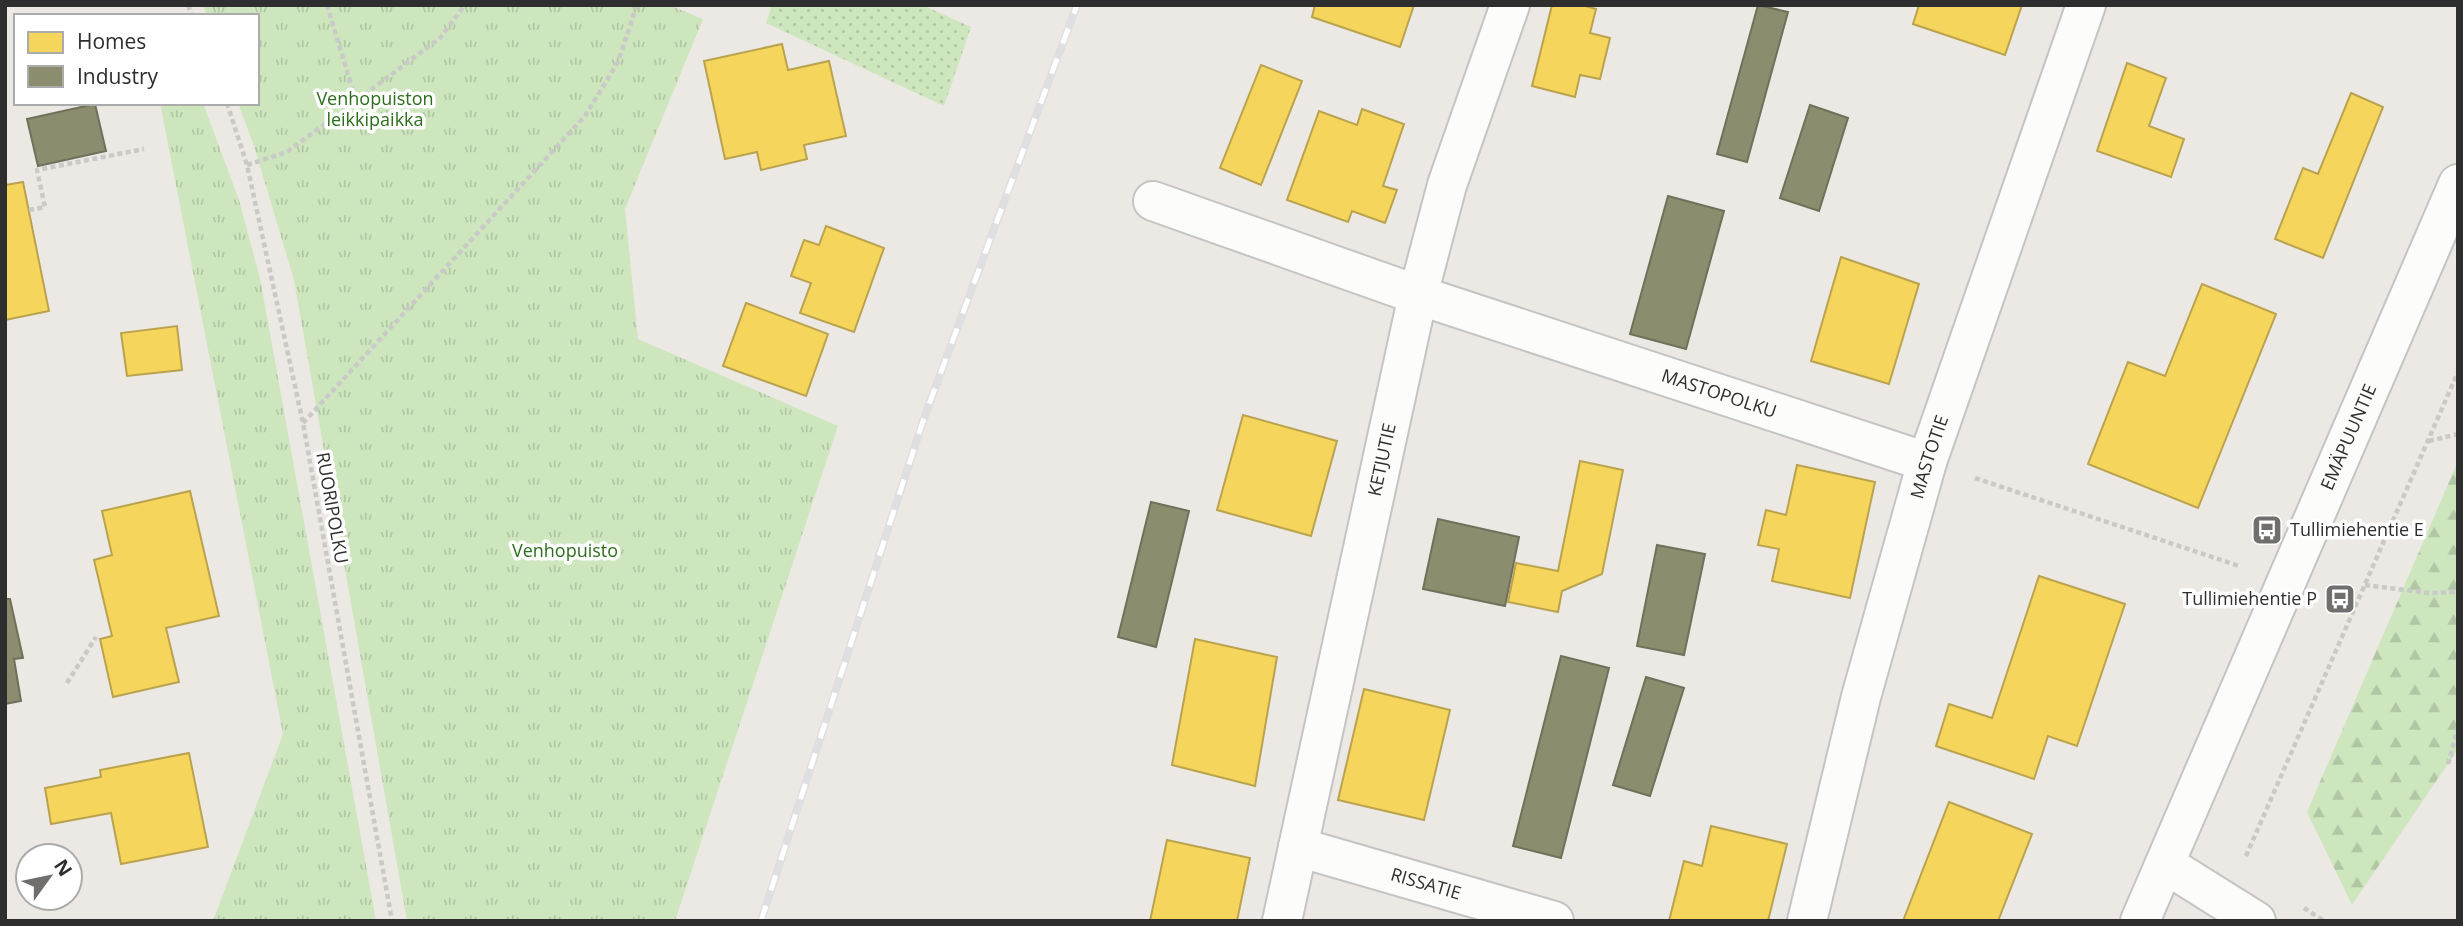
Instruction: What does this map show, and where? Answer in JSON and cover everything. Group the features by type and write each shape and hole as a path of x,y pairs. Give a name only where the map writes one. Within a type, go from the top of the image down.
{"street":[{"name":"KETJUTIE","path":"1282,921 1418,295 1447,185 1510,5"},
{"name":"MASTOTIE","path":"1807,921 1861,697 1927,462 2086,5"},
{"name":"EMÄPUUNTIE","path":"2140,921 2458,184"},
{"name":"MASTOPOLKU","path":"1153,201 1418,295 1927,462"},
{"name":"RISSATIE","path":"1298,847 1554,921"},
{"path":"2165,864 2241,911"}],"path":[{"path":"327,5 356,101"},
{"path":"247,165 287,152 440,38 465,5"},
{"path":"303,423 585,116 618,62 637,5"},
{"name":"RUORIPOLKU","path":"228,105 247,165 303,423 392,921"},
{"path":"29,210 45,207 37,170 144,149"},
{"path":"2241,911 2364,585 2458,372"},
{"path":"2428,441 2458,434"},
{"path":"1927,462 2287,582"},
{"path":"2364,585 2429,593 2458,592"},
{"path":"67,683 96,637"},
{"path":"2448,764 2458,727"}],"green space":[{"name":"Venhopuisto","path":"203,5 669,5 703,19 625,209 638,339 838,426 675,921 407,921 294,280 254,146 239,105 259,105 259,14 206,14"},
{"path":"772,5 922,5 971,27 944,106 766,23"},
{"path":"160,105 204,105 239,200 260,278 376,921 213,921 283,734"},
{"path":"2458,461 2458,749 2352,905 2307,812"}],"building: Homes":[{"path":"1315,5 1414,5 1400,47 1312,17"},
{"path":"1552,5 1582,5 1596,9 1590,33 1610,38 1600,79 1580,75 1575,97 1532,86"},
{"path":"1919,5 2022,5 2005,55 1913,24"},
{"path":"782,44 788,70 829,61 846,136 804,145 807,159 761,170 757,152 725,159 704,61"},
{"path":"2127,63 2166,78 2149,126 2184,139 2171,177 2097,151"},
{"path":"1261,65 1302,81 1261,185 1220,168"},
{"path":"2351,93 2383,107 2323,258 2275,239 2303,168 2318,174"},
{"path":"1362,109 1404,124 1383,186 1397,190 1385,223 1352,211 1348,222 1287,200 1319,111 1357,125"},
{"path":"23,182 49,311 5,320 5,185"},
{"path":"826,226 884,248 854,332 800,313 811,283 791,276 804,240 819,245"},
{"path":"1841,257 1919,284 1889,384 1811,361"},
{"path":"2202,284 2276,314 2198,508 2088,464 2128,362 2165,376"},
{"path":"746,303 828,334 806,396 723,366"},
{"path":"177,326 182,370 127,376 121,333"},
{"path":"1243,415 1337,441 1311,536 1217,510"},
{"path":"1580,461 1623,470 1602,574 1562,591 1558,612 1508,602 1516,563 1558,571"},
{"path":"1797,465 1875,482 1850,598 1772,581 1779,549 1758,545 1766,510 1786,515"},
{"path":"190,491 219,616 166,628 179,682 113,697 100,639 112,636 94,560 112,555 102,511"},
{"path":"2039,576 2125,604 2077,746 2048,736 2034,779 1936,746 1949,704 1992,718"},
{"path":"1195,639 1277,657 1255,786 1172,765"},
{"path":"1364,689 1450,710 1424,820 1338,800"},
{"path":"189,753 208,847 121,864 111,813 51,824 45,788 101,777 100,770"},
{"path":"1949,802 2032,834 1998,921 1903,921"},
{"path":"1711,826 1787,844 1768,921 1669,921 1684,861 1702,866"},
{"path":"1167,840 1250,858 1237,921 1150,921"}],"building: Industry":[{"path":"1758,5 1788,12 1747,162 1717,154"},
{"path":"95,105 106,151 38,166 27,119"},
{"path":"1810,105 1848,118 1819,211 1780,198"},
{"path":"1668,196 1724,211 1686,349 1630,334"},
{"path":"1151,502 1189,511 1156,647 1118,637"},
{"path":"1438,519 1519,537 1505,606 1423,589"},
{"path":"1657,545 1705,554 1684,655 1637,646"},
{"path":"5,599 10,599 23,658 14,659 21,701 5,704"},
{"path":"1561,656 1609,668 1561,858 1513,846"},
{"path":"1646,677 1684,688 1650,796 1613,785"}],"railway":[{"path":"761,921 924,418 1077,5"}],"place":[{"name":"Tullimiehentie E","path":"2267,530"},
{"name":"Tullimiehentie P","path":"2340,599"}],"park label":[{"name":"Venhopuiston leikkipaikka","path":"375,109"}]}
